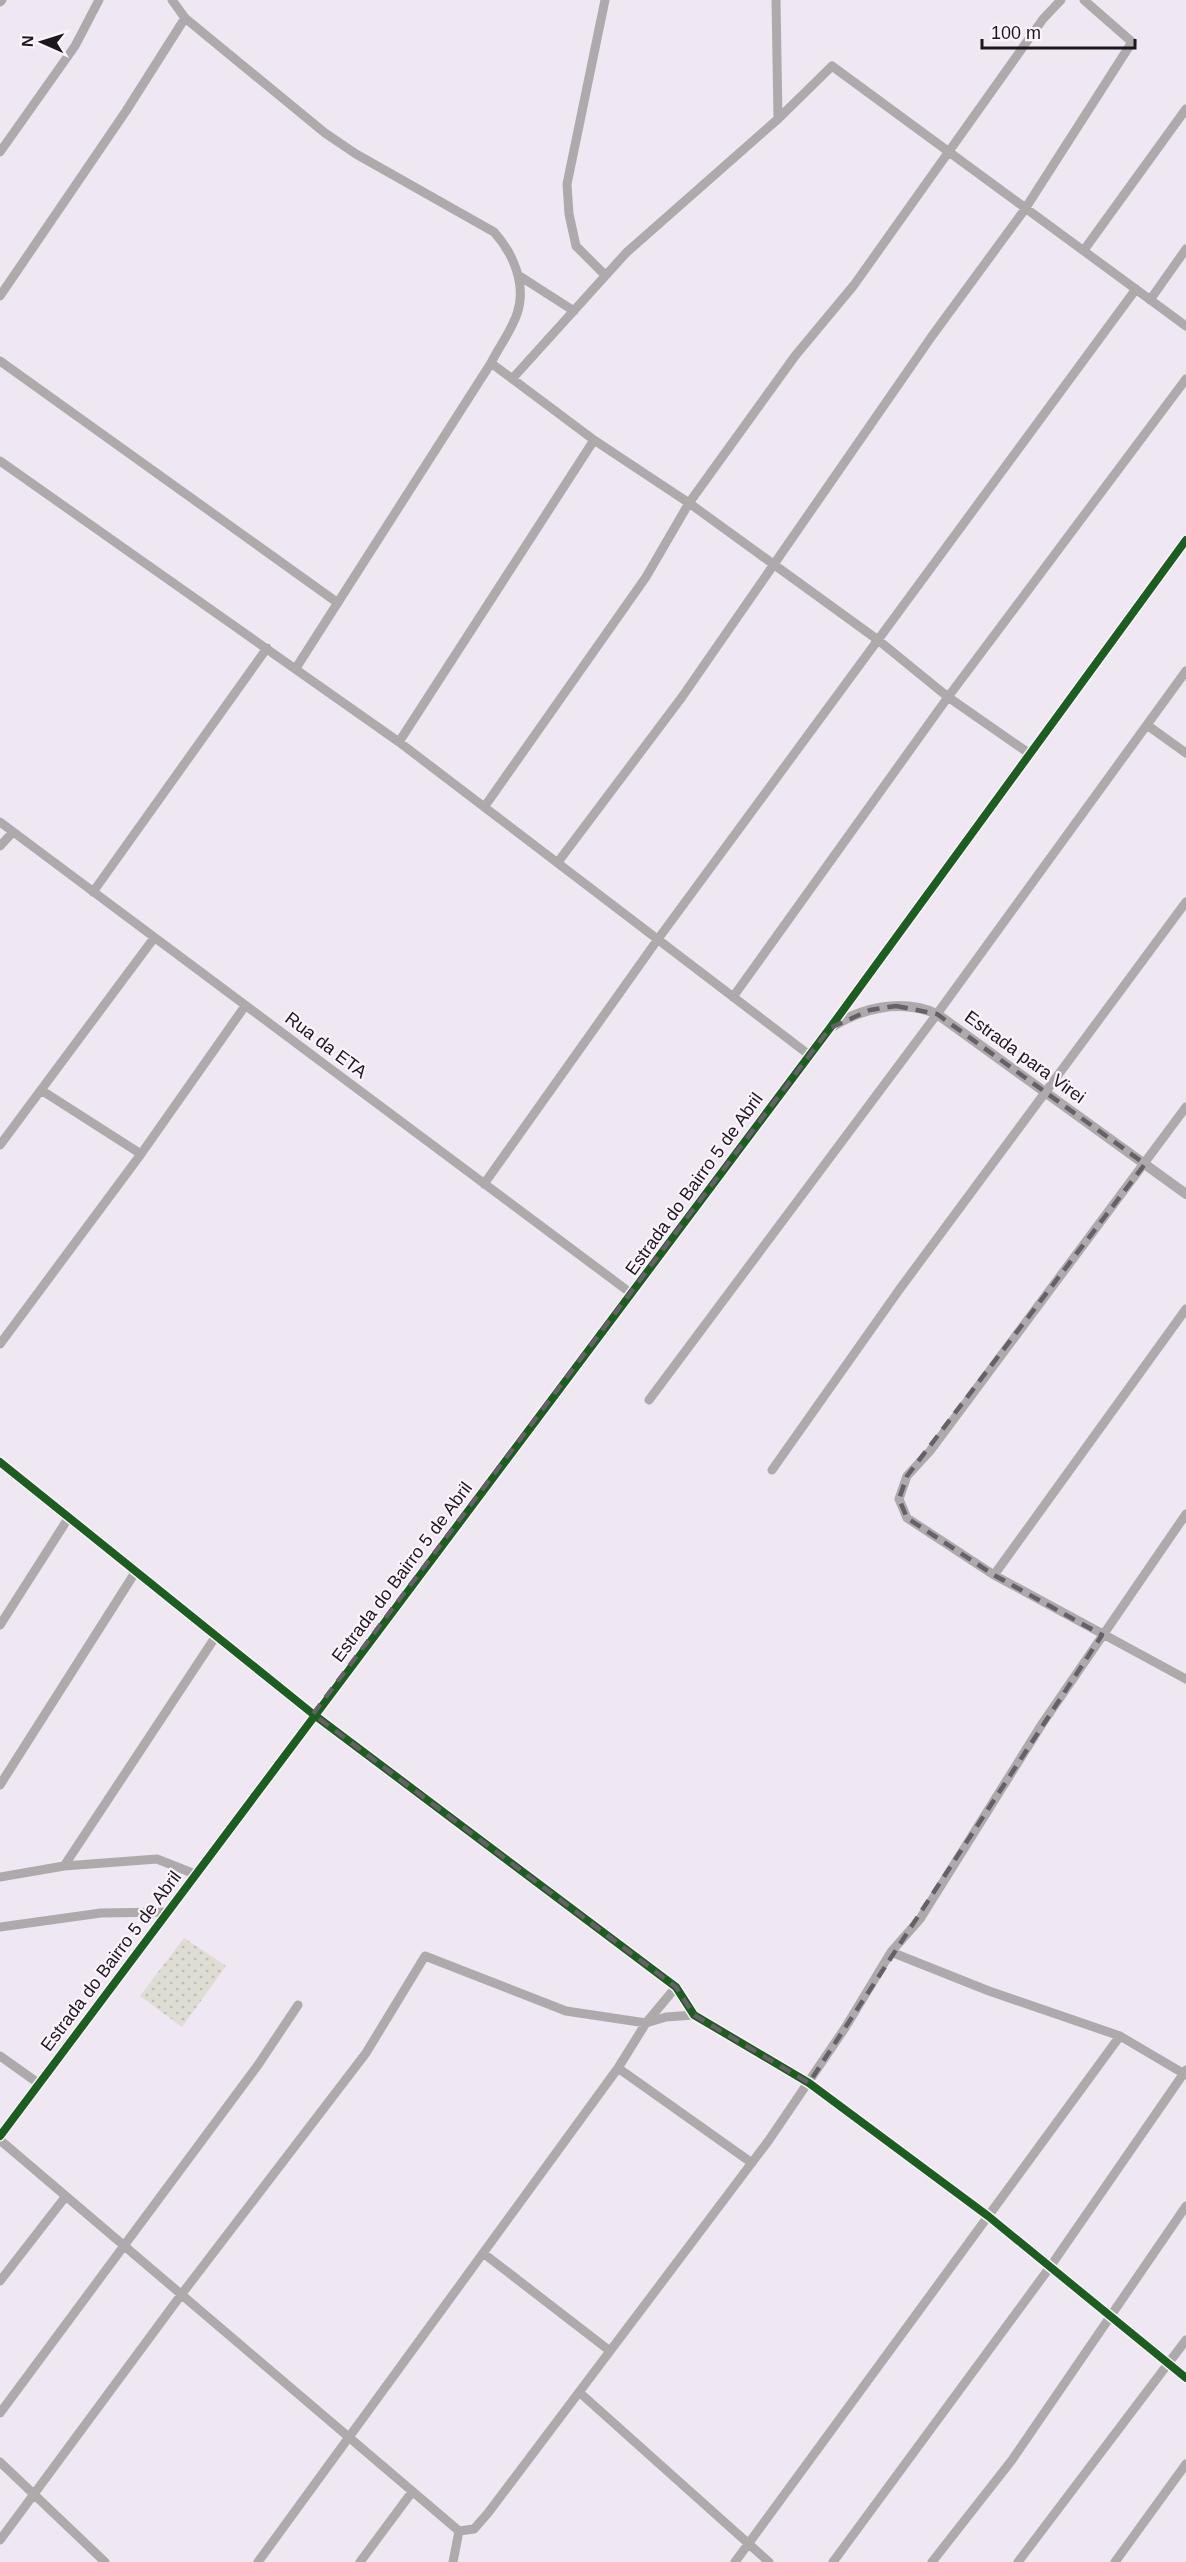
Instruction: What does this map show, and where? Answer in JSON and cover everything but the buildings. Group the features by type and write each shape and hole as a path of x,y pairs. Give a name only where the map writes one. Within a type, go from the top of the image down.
{"street":[{"path":"0,152 75,46 99,0"},
{"path":"172,0 185,18 325,133 356,154 494,232 509,249 518,275 517,314 490,363 296,668"},
{"path":"605,0 567,184 567,198 576,246 605,275"},
{"path":"776,0 778,119"},
{"path":"485,806 646,577 689,503 795,356 854,285 1043,19 1061,0"},
{"path":"558,862 682,697 932,336 1025,209 1132,42 1084,0"},
{"path":"0,296 126,111 185,18"},
{"path":"512,380 626,253 778,119 832,66 1186,326"},
{"path":"1084,250 1186,110"},
{"path":"1150,300 1186,249"},
{"path":"518,275 574,310"},
{"path":"484,1184 658,939 1136,289"},
{"path":"0,361 338,603"},
{"path":"490,363 594,440 689,503 878,640 948,697 1030,754"},
{"path":"733,997 948,697 1186,379"},
{"path":"399,742 594,440"},
{"path":"0,461 399,742 808,1054"},
{"path":"830,1028 1186,540"},
{"path":"93,892 267,648"},
{"path":"650,1400 937,1014 1186,671"},
{"path":"1147,724 1186,753"},
{"name":"Rua da ETA","path":"0,822 632,1294"},
{"path":"0,846 13,832"},
{"path":"772,1470 899,1290 1186,902"},
{"path":"0,1145 154,938"},
{"path":"0,1344 141,1154 245,1006"},
{"name":"Estrada para Virei","path":"830,1028 850,1015 896,1006 923,1008 937,1014 1186,1194"},
{"name":"Estrada do Bairro 5 de Abril","path":"0,2138 38,2083 632,1294 808,1054 830,1028"},
{"path":"41,1089 141,1154"},
{"path":"1186,1107 930,1451 907,1476 900,1499 906,1518 994,1575 1186,1679"},
{"path":"994,1575 1186,1309"},
{"path":"1,1466 69,1517 314,1714 676,1987 694,2015 809,2083 988,2216 1186,2378"},
{"path":"0,2138 459,2531 474,2529 752,2163 809,2083 891,1952 920,1919 1042,1724 1186,1514"},
{"path":"0,1625 69,1517"},
{"path":"0,1785 136,1571"},
{"path":"64,1866 216,1636"},
{"path":"0,1877 64,1866 157,1859 195,1874"},
{"path":"0,1927 101,1913 166,1912"},
{"path":"833,2562 1050,2267 1185,2073 1120,2036 989,1991 891,1952"},
{"path":"0,2540 181,2295 366,2053 425,1956 566,2011 646,2023 694,2015"},
{"path":"258,2562 618,2068 646,2023 676,1987"},
{"path":"0,2413 258,2065 298,2005"},
{"path":"735,2562 1120,2036"},
{"path":"0,2056 38,2083"},
{"path":"618,2068 752,2163"},
{"path":"0,2282 66,2196"},
{"path":"932,2562 1012,2460 1186,2206"},
{"path":"483,2253 610,2351"},
{"path":"1018,2562 1186,2340"},
{"path":"579,2392 769,2562"},
{"path":"0,2462 105,2562"},
{"path":"1115,2562 1186,2464"},
{"path":"360,2562 412,2492"},
{"path":"453,2562 459,2531"}],"highlighted area":[{"path":"896,1006 937,1014 1145,1164 907,1476 899,1499 907,1518 994,1575 1102,1635 809,2083 694,2015 676,1987 313,1714 830,1028 870,1010"}],"shaded area":[{"path":"184,1938 226,1966 182,2027 140,1996"}],"cycle path":[{"path":"0,2136 830,1028 1186,540"},
{"path":"0,1462 313,1714 676,1987 694,2015 809,2083 988,2216 1186,2378"}]}
